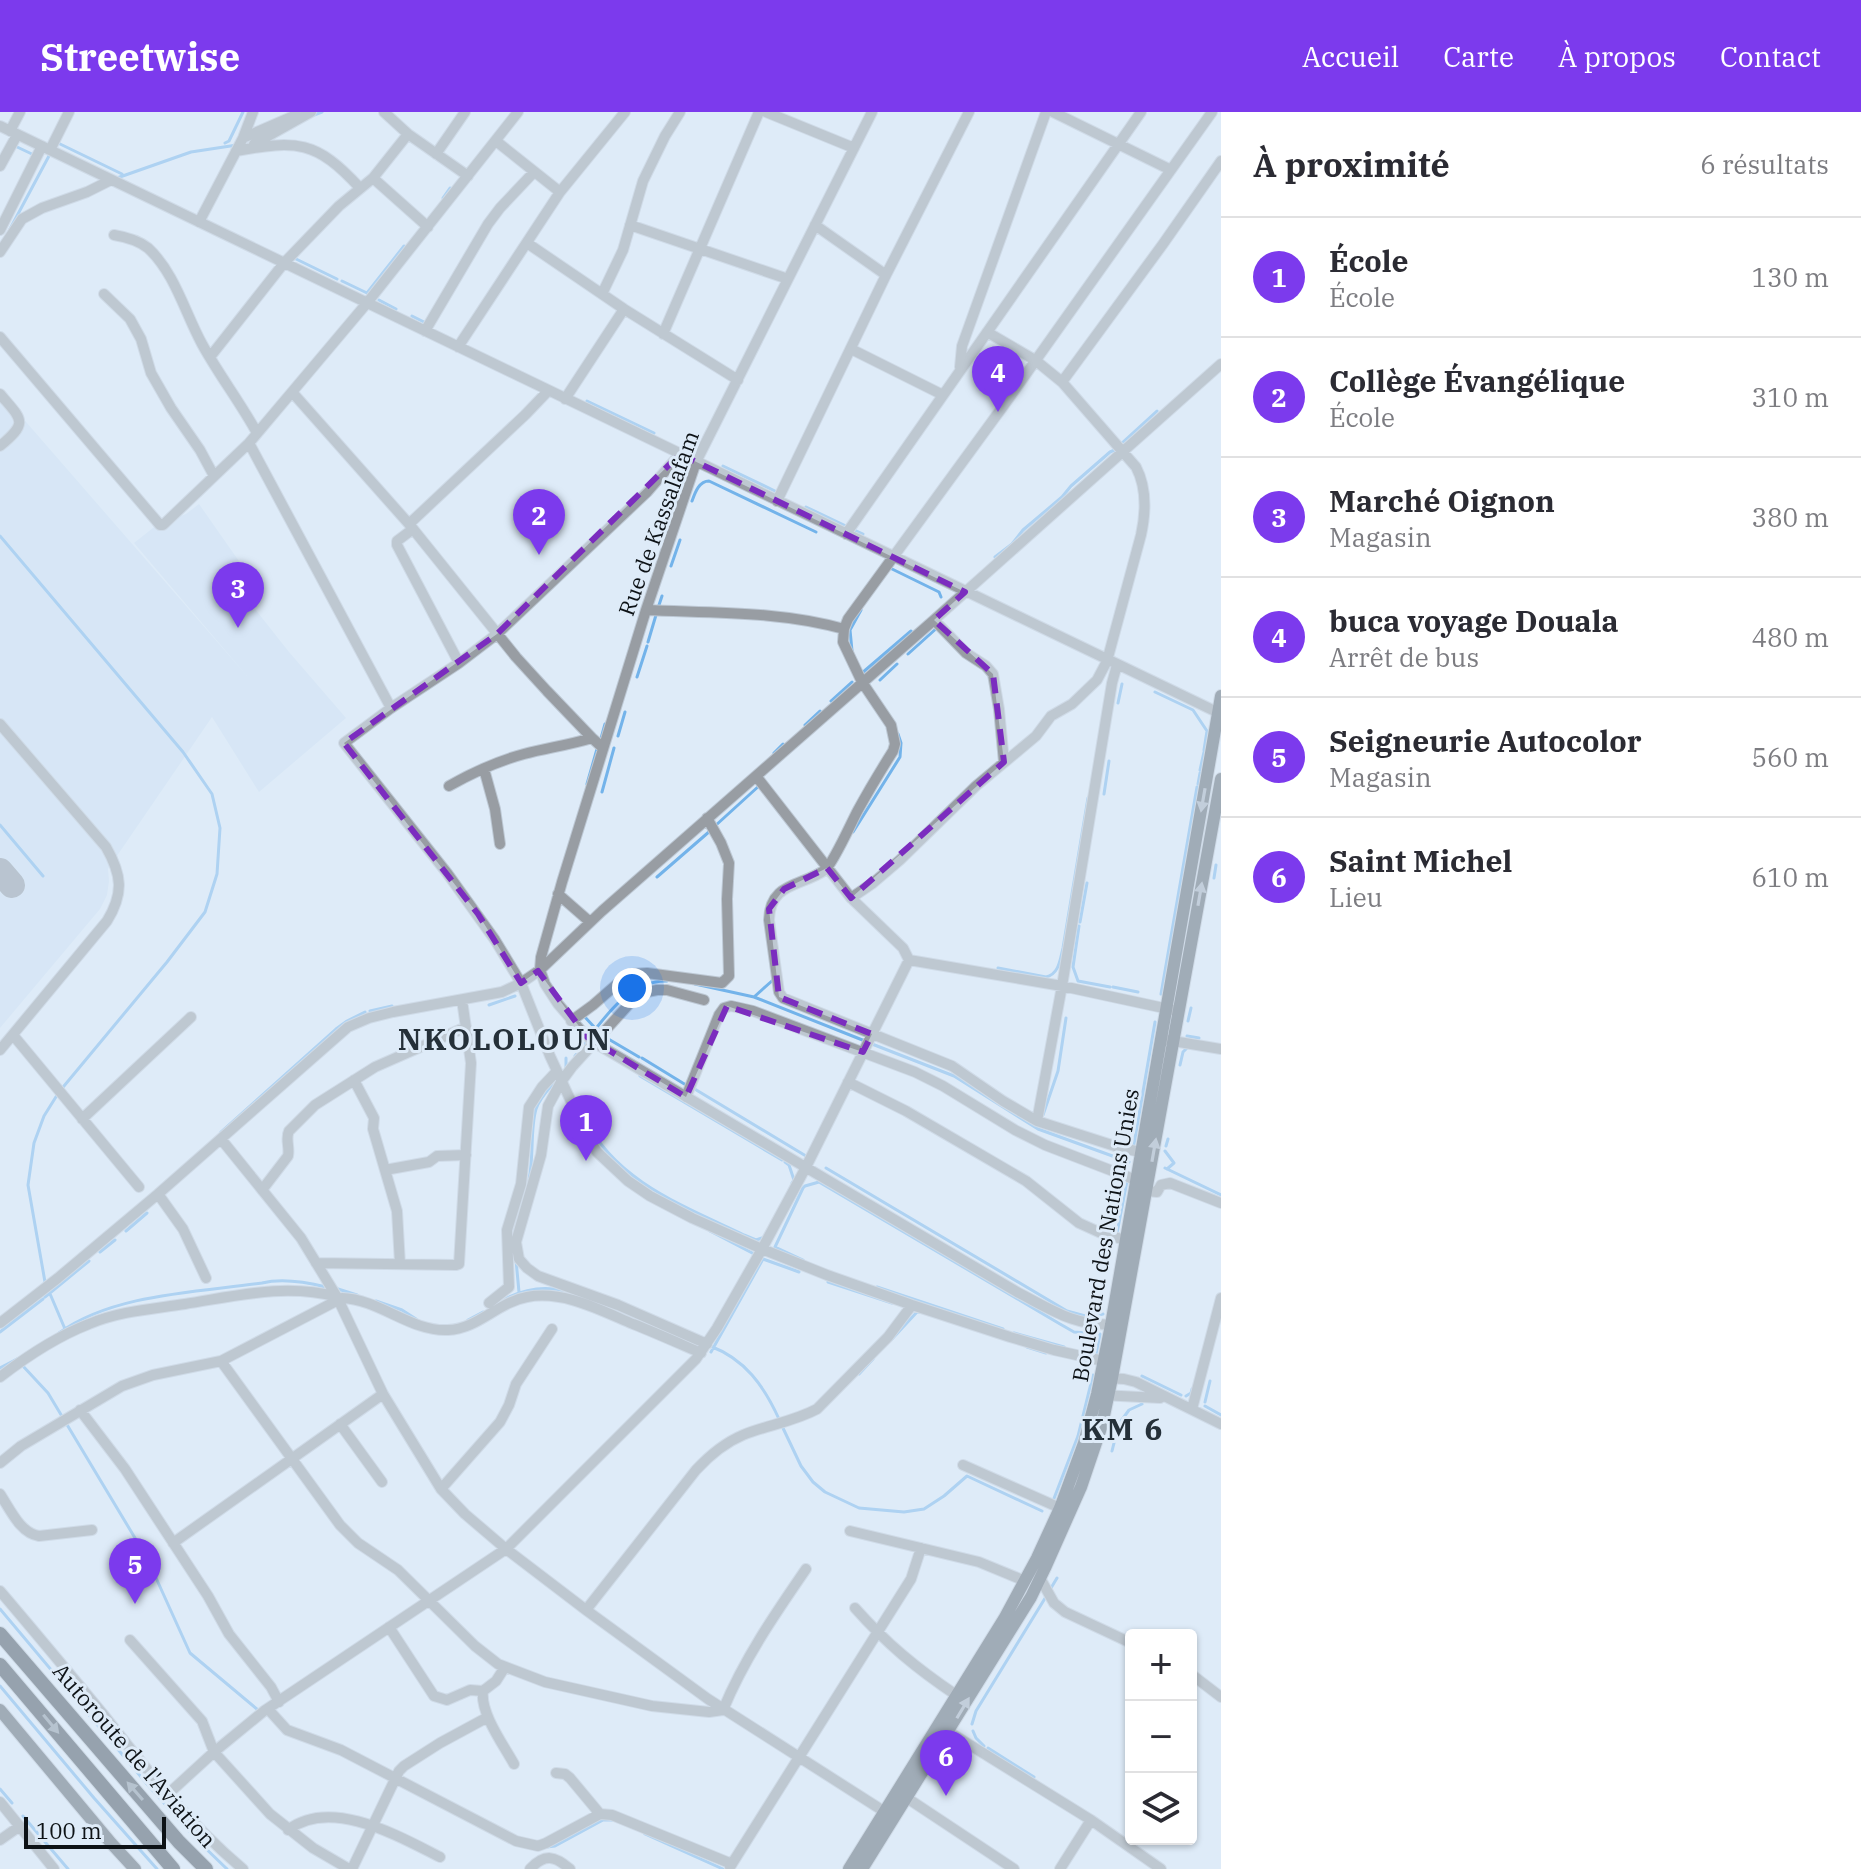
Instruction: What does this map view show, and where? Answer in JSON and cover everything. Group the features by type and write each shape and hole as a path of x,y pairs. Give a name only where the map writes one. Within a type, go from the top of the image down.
{"highway":[{"name":"Autoroute de l'Aviation","path":"0,1634 179,1842 206,1869"},
{"name":"Autoroute de l'Aviation","path":"0,1665 173,1869"}],"main road":[{"name":"Boulevard des Nations Unies","path":"849,1869 1031,1597 1081,1487 1093,1452 1116,1324 1146,1191 1221,696"},
{"name":"Boulevard des Nations Unies","path":"1172,1010 1221,779"},
{"name":"Boulevard des Nations Unies","path":"1116,1324 1125,1240 1140,1152 1167,1040"},
{"name":"Boulevard des Nations Unies","path":"867,1867 907,1798 943,1728 956,1695 1025,1581 1060,1508 1103,1395"},
{"path":"0,1710 135,1869"}],"street":[{"path":"0,166 9,131 20,112"},
{"path":"0,230 69,112"},
{"path":"199,222 242,146 253,112"},
{"path":"242,146 302,112"},
{"path":"242,146 311,112"},
{"path":"384,112 408,134 468,176"},
{"path":"436,154 465,112"},
{"path":"0,337 163,525 249,443 367,303 518,112"},
{"path":"458,347 560,192 625,112"},
{"path":"602,294 623,250 643,181 680,112"},
{"path":"663,334 759,112"},
{"path":"766,112 854,148"},
{"name":"Rue de Kassalafam","path":"540,970 558,894 646,610 696,462 872,112"},
{"path":"777,501 969,112"},
{"path":"960,372 962,346 1046,112"},
{"path":"1053,112 1171,170"},
{"path":"846,534 1141,112"},
{"path":"1140,1152 1037,1121 952,1066 781,996 769,920 772,902 784,889 827,868 895,744 891,725 862,682 843,642 848,619 1212,112"},
{"path":"9,131 1219,714"},
{"path":"210,357 284,263 339,206 373,178 408,134"},
{"path":"496,141 560,192"},
{"path":"242,146 282,144 309,148 329,159 360,188"},
{"path":"1062,382 1221,161"},
{"path":"425,331 488,224 534,172"},
{"path":"373,178 428,227"},
{"path":"0,252 22,219 111,180"},
{"path":"630,225 788,279"},
{"path":"815,225 886,275"},
{"path":"114,235 141,243 158,261 210,357 257,433"},
{"path":"527,243 624,309 738,380"},
{"path":"104,294 130,319 141,339 151,373 214,476"},
{"path":"565,399 624,309"},
{"path":"987,332 1035,360 1062,382 1123,450 1143,483 1144,520 1112,663 1112,683 1037,1121"},
{"path":"851,349 943,395"},
{"path":"0,1323 158,1194 348,1027 393,1012 502,992 540,970 590,922 1221,364"},
{"path":"459,663 397,541 548,391"},
{"path":"292,392 411,527 497,634 603,748"},
{"path":"0,394 20,418 16,433 0,446"},
{"path":"249,443 391,708"},
{"path":"680,454 647,492 497,634 344,743 495,940 521,983 581,1125 597,1152 628,1181 692,1218 762,1249 912,1305 1054,1350 1109,1362"},
{"path":"646,610 769,617 844,629"},
{"path":"934,620 966,653 993,674 1004,762"},
{"path":"851,898 900,860 976,786 1042,729 1051,716 1063,711 1087,692 1112,663"},
{"path":"0,724 106,847 120,881 119,897 107,921 0,1050"},
{"path":"449,786 522,755 592,738"},
{"path":"484,769 495,809 500,844"},
{"path":"756,776 851,898 903,948 909,960"},
{"path":"571,1021 632,974 647,973 722,983 727,979 729,863 707,818"},
{"path":"558,894 590,922"},
{"path":"909,960 1062,986 1172,1010"},
{"path":"167,1795 266,1710 506,1549 704,1348 806,1167 909,960"},
{"path":"540,970 551,995 590,1039 1017,1292 1079,1322 1116,1324"},
{"path":"489,1303 509,1287 507,1230 521,1184 529,1107 542,1087 572,1067 590,1039 642,993 667,990 704,1000"},
{"path":"316,1263 459,1264 471,1063 462,1000"},
{"path":"686,1097 719,1015 724,1008 731,1006 753,1011 915,1072 1045,1145 1136,1180"},
{"path":"82,1119 191,1017"},
{"path":"262,1190 288,1156 289,1131 315,1105 375,1067 466,1027"},
{"path":"13,1035 139,1187"},
{"path":"1167,1040 1221,1049"},
{"path":"558,1074 548,1106 541,1155 516,1242 519,1259 538,1276 618,1305 704,1348"},
{"path":"354,1080 374,1118 373,1129 397,1211 400,1264"},
{"path":"848,1082 906,1111 1026,1181 1079,1223 1125,1240"},
{"path":"221,1139 301,1238 337,1297 383,1394 441,1489 465,1514 586,1610 723,1710 885,1812"},
{"path":"385,1170 429,1162 437,1156 466,1155"},
{"path":"1146,1191 1157,1192 1161,1185 1170,1183 1221,1203"},
{"path":"158,1194 183,1229 206,1278"},
{"path":"0,1377 66,1335 109,1317 271,1291 309,1291 349,1298 422,1326 447,1330 478,1322 526,1297 546,1295 565,1298 704,1348"},
{"path":"2,1457 122,1386 153,1375 221,1361 337,1297"},
{"path":"1192,1409 1216,1342 1221,1298"},
{"path":"586,1610 709,1457 743,1435 817,1409 888,1337 912,1305"},
{"path":"441,1489 500,1422 520,1376 552,1329"},
{"path":"221,1361 340,1525 358,1543 398,1570 475,1646 505,1667 545,1682 652,1706 709,1712 723,1710"},
{"path":"1106,1378 1136,1382 1221,1424"},
{"path":"173,1543 383,1394"},
{"path":"1103,1395 1166,1398"},
{"path":"70,1416 125,1469 208,1596 229,1634 271,1687 279,1702"},
{"path":"340,1424 382,1482"},
{"path":"963,1465 1060,1508"},
{"path":"0,1494 25,1530 32,1535 92,1530"},
{"path":"850,1531 979,1562 1025,1581"},
{"path":"266,1710 287,1730 341,1750 502,1835 527,1844 538,1846 600,1814 612,1815 730,1867 911,1579 921,1548"},
{"path":"723,1710 759,1638 806,1569"},
{"path":"1040,1578 1054,1603 1065,1612 1125,1640"},
{"path":"0,1591 167,1795 243,1869"},
{"path":"855,1608 894,1649 956,1695"},
{"path":"389,1627 434,1696 447,1700 470,1690 483,1691 496,1681 505,1667"},
{"path":"130,1640 202,1721 214,1752 270,1814 313,1848 350,1869 404,1766 488,1717"},
{"path":"1197,1679 1221,1697"},
{"path":"483,1691 488,1717 514,1764"},
{"path":"943,1728 1091,1820 1155,1868"},
{"path":"556,1773 570,1778 600,1814"},
{"path":"907,1798 1014,1869"},
{"path":"0,1802 54,1869"},
{"path":"288,1830 299,1822 316,1818 353,1820 373,1825 440,1857"},
{"path":"1060,1869 1091,1820"},
{"path":"0,1840 20,1826"},
{"path":"530,1869 547,1858 558,1859 570,1869"}],"highlighted area":[{"path":"680,454 965,592 934,620 993,674 1004,762 851,898 827,868 784,889 769,909 779,997 872,1034 863,1052 727,1006 686,1097 587,1037 538,971 521,983 478,914 344,743 497,634"}],"shaded area":[{"path":"0,392 247,676 134,543 158,524 186,514 199,504 262,594 251,604 346,718 259,792 212,717 108,869 107,895 100,909 0,1028"}],"waterway":[{"path":"225,143 229,141 243,112"},
{"path":"314,115 322,112"},
{"path":"58,143 122,174"},
{"path":"117,178 191,152 237,145"},
{"path":"15,146 34,155"},
{"path":"10,229 50,154"},
{"path":"443,198 450,188"},
{"path":"342,281 367,293 404,246"},
{"path":"294,258 337,279"},
{"path":"379,300 396,309"},
{"path":"412,316 426,323"},
{"path":"587,401 654,433"},
{"path":"1122,443 1157,411"},
{"path":"995,557 1071,486 1117,449"},
{"path":"723,466 777,492"},
{"path":"692,501 700,485 709,481 816,532"},
{"path":"806,507 846,526"},
{"path":"852,529 863,534"},
{"path":"0,536 183,752 212,794 220,828 217,874 205,912 59,1092 44,1116 34,1143 28,1185 45,1282 65,1329"},
{"path":"671,566 680,540"},
{"path":"890,568 939,592 941,597"},
{"path":"658,608 662,596"},
{"path":"852,651 850,630 861,610"},
{"path":"648,642 656,615"},
{"path":"908,654 938,627"},
{"path":"862,673 911,631"},
{"path":"637,677 647,646"},
{"path":"880,680 897,664"},
{"path":"831,701 852,682"},
{"path":"1118,703 1122,684"},
{"path":"1155,692 1193,710 1207,731 1204,750"},
{"path":"805,725 820,711"},
{"path":"618,736 625,712"},
{"path":"600,742 605,724"},
{"path":"853,832 900,757 898,734"},
{"path":"774,753 783,744"},
{"path":"602,792 614,748"},
{"path":"587,784 597,749"},
{"path":"1200,770 1204,752"},
{"path":"1104,794 1109,761"},
{"path":"1198,784 1200,773"},
{"path":"715,826 760,785"},
{"path":"1161,994 1197,787"},
{"path":"998,968 1046,977 1056,970 1063,948 1088,798"},
{"path":"0,825 43,876"},
{"path":"657,877 710,831"},
{"path":"1214,878 1216,865"},
{"path":"1080,922 1087,883"},
{"path":"1079,926 1073,967 1078,981 1110,987"},
{"path":"754,997 773,980"},
{"path":"575,1056 603,1019 625,997 638,988 667,981"},
{"path":"695,984 754,997 865,1041"},
{"path":"1113,987 1138,992"},
{"path":"489,1005 515,996"},
{"path":"370,1011 392,1006"},
{"path":"1188,1021 1191,1008"},
{"path":"221,1132 336,1029 365,1012"},
{"path":"583,1015 596,1029"},
{"path":"1043,1115 1058,1071 1066,1018"},
{"path":"1131,1147 1155,1022"},
{"path":"1187,1036 1199,1038"},
{"path":"605,1037 639,1057"},
{"path":"872,1044 954,1076 1038,1129 1129,1162"},
{"path":"1180,1065 1187,1048"},
{"path":"566,1058 566,1069"},
{"path":"642,1058 686,1085"},
{"path":"640,1076 782,1160"},
{"path":"529,1179 536,1109 558,1078"},
{"path":"693,1088 806,1156"},
{"path":"585,1118 614,1159 654,1190 744,1235 756,1240 762,1238"},
{"path":"1166,1146 1168,1139"},
{"path":"1165,1151 1174,1163 1167,1169"},
{"path":"1116,1161 1120,1169"},
{"path":"785,1162 789,1165 794,1180 792,1183"},
{"path":"826,1168 1067,1311 1089,1317 1103,1314"},
{"path":"1165,1168 1221,1195"},
{"path":"1117,1233 1127,1181"},
{"path":"803,1260 775,1247 803,1188 819,1182 1074,1332 1100,1334 1096,1354"},
{"path":"514,1233 523,1201"},
{"path":"126,1231 147,1213"},
{"path":"710,1231 756,1255"},
{"path":"100,1252 115,1240"},
{"path":"711,1352 763,1259 799,1272"},
{"path":"516,1260 519,1292"},
{"path":"45,1297 89,1261"},
{"path":"59,1333 104,1310 184,1292 278,1281 326,1287"},
{"path":"828,1282 892,1303"},
{"path":"877,1287 1003,1329"},
{"path":"338,1289 357,1295"},
{"path":"496,1304 531,1290 568,1292"},
{"path":"0,1332 43,1299"},
{"path":"376,1301 402,1310 416,1319"},
{"path":"468,1320 483,1312"},
{"path":"892,1339 917,1312 921,1312"},
{"path":"639,1319 661,1329"},
{"path":"1014,1333 1064,1347"},
{"path":"710,1346 733,1358 752,1375 779,1419"},
{"path":"1027,1347 1046,1353"},
{"path":"0,1368 19,1358"},
{"path":"859,1374 873,1359"},
{"path":"22,1365 48,1393 147,1558 190,1653 258,1710"},
{"path":"1053,1501 1078,1436 1093,1375"},
{"path":"1142,1376 1181,1395"},
{"path":"1205,1402 1210,1381"},
{"path":"1186,1396 1192,1389"},
{"path":"1121,1421 1129,1410 1142,1404"},
{"path":"1205,1406 1221,1415"},
{"path":"782,1426 801,1466 813,1482 825,1492 859,1508 904,1512 924,1509 967,1476 1042,1511"},
{"path":"1112,1451 1115,1439"},
{"path":"1051,1588 1057,1578"},
{"path":"972,1724 976,1711 1047,1595"},
{"path":"0,1609 147,1784 227,1869"},
{"path":"0,1686 157,1869"},
{"path":"973,1731 984,1746"},
{"path":"988,1748 1034,1777"},
{"path":"0,1789 12,1803"},
{"path":"23,1816 68,1869"},
{"path":"547,1847 555,1846 603,1820 612,1820"},
{"path":"645,1834 723,1869"}],"taxiway":[{"path":"0,871 12,885"}],"place":[{"name":"buca voyage Douala","path":"998,412"},
{"name":"Collège Évangélique","path":"539,555"},
{"name":"Marché Oignon","path":"238,628"},
{"name":"École","path":"586,1161"},
{"name":"Seigneurie Autocolor","path":"135,1604"},
{"name":"Saint Michel","path":"946,1796"}],"district":[{"name":"NKOLOLOUN","path":"505,1038"},
{"name":"KM 6","path":"1123,1428"}]}
